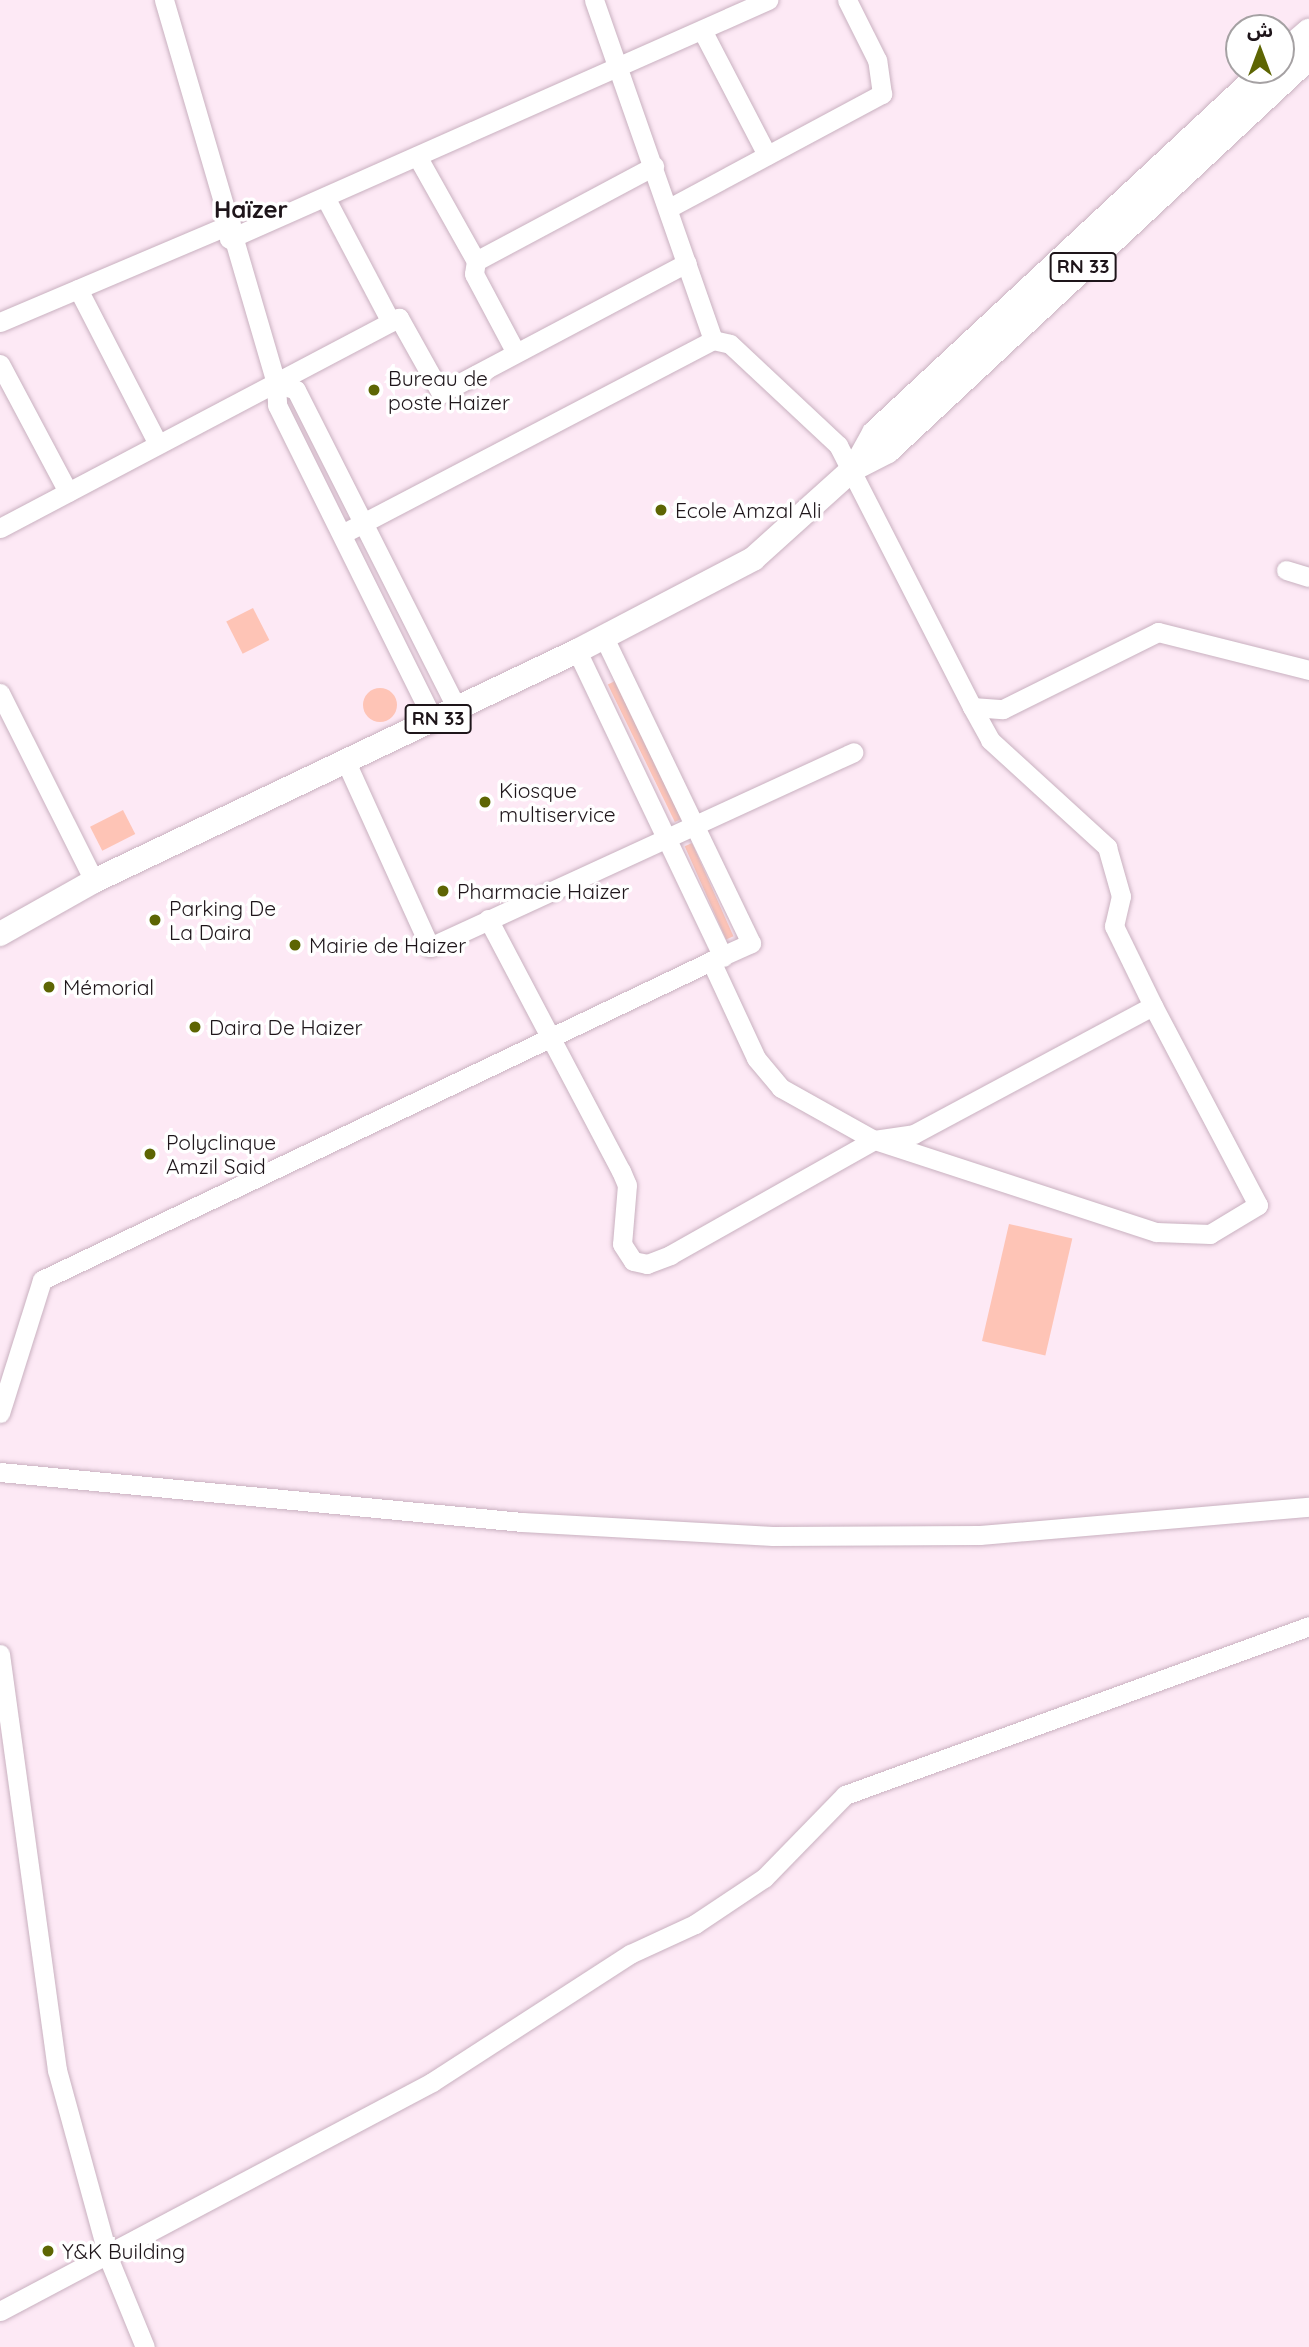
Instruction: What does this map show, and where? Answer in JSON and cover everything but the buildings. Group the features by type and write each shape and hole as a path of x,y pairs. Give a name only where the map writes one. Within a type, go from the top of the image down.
{"main road":[{"path":"1295,43 1309,31"},
{"name":"RN 33","path":"0,934 94,881 604,638 753,559 853,469 888,450 1309,58"},
{"name":"RN 33","path":"853,469 874,433 1249,84"}],"street":[{"path":"164,0 276,383 277,405 433,721"},
{"path":"594,0 621,66 713,340"},
{"path":"0,322 78,289 326,197 768,0"},
{"path":"669,208 882,94 877,60 847,0"},
{"path":"702,30 767,155"},
{"path":"417,156 476,261 474,274 516,353"},
{"path":"476,261 654,166"},
{"path":"326,197 391,322"},
{"path":"0,528 400,318 441,393 687,263"},
{"path":"78,289 158,444"},
{"path":"342,534 713,340 730,344 838,445 853,469 990,740 1107,847 1121,897 1114,926 1258,1205 1210,1234 1144,1228 874,1140 801,1103 765,1073 669,840 577,651"},
{"path":"0,364 68,492"},
{"path":"276,383 296,390 457,709"},
{"path":"1286,570 1309,577"},
{"path":"972,707 1003,709 1158,632 1309,670"},
{"path":"0,1413 42,1280 547,1037 751,943 604,638"},
{"path":"0,693 94,881"},
{"path":"346,762 430,947 669,840 853,752"},
{"path":"488,919 547,1037 627,1185 622,1244 633,1261 647,1264 670,1255 874,1140 914,1134 1153,1006"},
{"path":"0,1472 522,1522 773,1536 980,1535 1309,1507"},
{"path":"0,2311 108,2257 432,2082 630,1954 695,1924 764,1878 845,1795 1309,1626"},
{"path":"0,1654 57,2070 108,2257 145,2347"}],"shaded area":[{"path":"253,608 269,640 243,654 226,622"},
{"path":"615,681 682,819 675,822 608,685"},
{"path":"380,688 392,693 397,705 392,717 380,722 368,717 363,705 368,693"},
{"path":"123,810 135,834 102,851 90,827"},
{"path":"692,843 733,936 726,939 685,846"},
{"path":"1009,1224 1072,1239 1045,1356 982,1341"}],"place":[{"name":"Bureau de poste Haizer","path":"374,390"},
{"name":"Ecole Amzal Ali","path":"661,510"},
{"name":"Kiosque multiservice","path":"485,802"},
{"name":"Pharmacie Haizer","path":"443,891"},
{"name":"Parking De La Daira","path":"155,920"},
{"name":"Mairie de Haizer","path":"295,945"},
{"name":"Mémorial","path":"49,987"},
{"name":"Daira De Haizer","path":"195,1027"},
{"name":"Polyclinque Amzil Said","path":"150,1154"},
{"name":"Y&K Building","path":"48,2251"}],"district":[{"name":"Haïzer","path":"251,210"}]}
